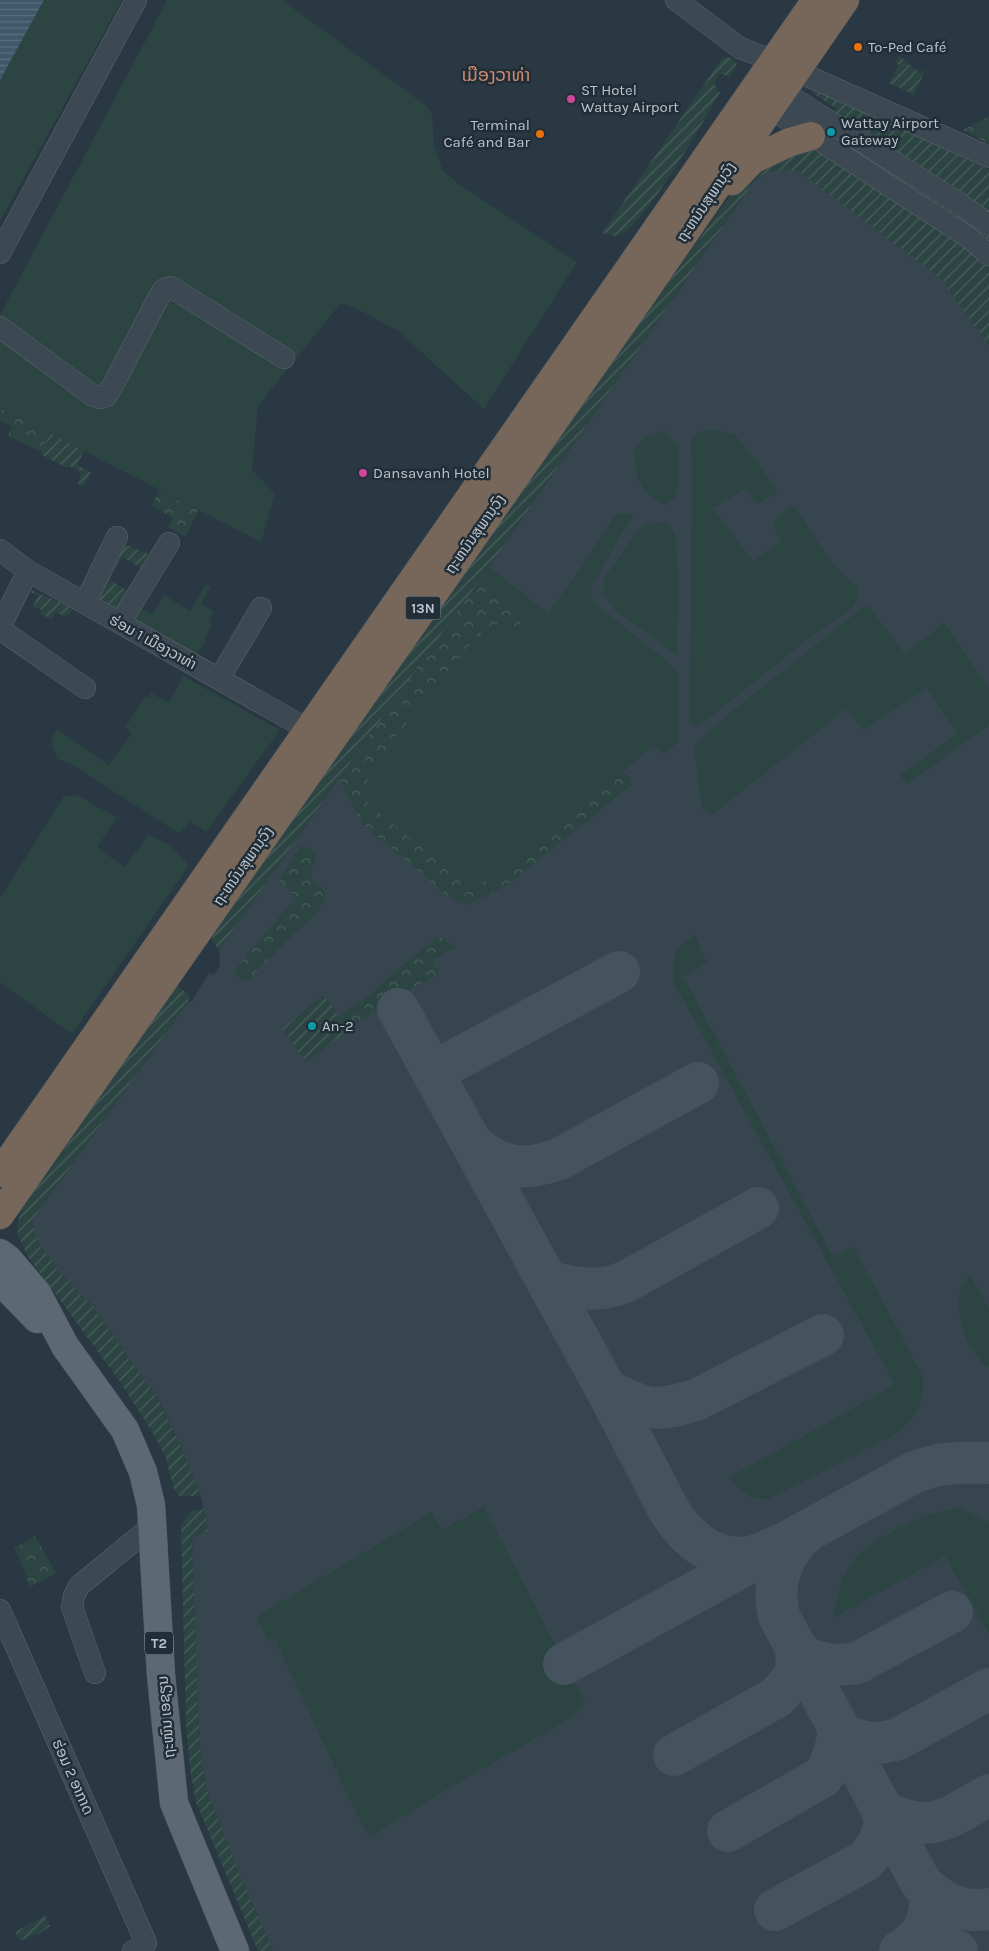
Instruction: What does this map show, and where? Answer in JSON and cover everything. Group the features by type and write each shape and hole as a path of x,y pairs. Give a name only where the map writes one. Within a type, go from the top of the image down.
{"highway":[{"name":"ຖະຫນົນສຸພານຸວົງ","path":"0,1215 640,298 772,84 816,0"},
{"name":"ຖະຫນົນສຸພານຸວົງ","path":"0,1173 308,730 772,84 845,0"},
{"path":"640,298 661,279 725,189 752,160 790,142 811,136"}],"main road":[{"name":"ຖະໜົນ ເອຊຽນ","path":"0,1253 8,1259 37,1293 65,1346 125,1430 143,1472 151,1506 162,1674 174,1803 235,1951"},
{"name":"ຖະໜົນ ເອຊຽນ","path":"0,1281 65,1346"}],"street":[{"path":"0,253 136,0"},
{"path":"676,0 740,48 772,84 811,136 968,236 989,255"},
{"path":"772,84 989,157"},
{"path":"772,84 959,203 989,225"},
{"path":"945,222 959,203"},
{"path":"0,327 92,395 101,398 106,396 113,385 166,288 171,287 284,358"},
{"path":"85,603 117,537"},
{"path":"120,622 169,543"},
{"name":"ຮ່ອມ 1 ເມືອງວາທ່າ","path":"0,550 28,571 308,730"},
{"path":"28,571 0,628 85,688"},
{"path":"219,678 261,608"},
{"path":"95,1673 72,1607 74,1596 79,1586 152,1526"},
{"name":"ຮ່ອມ 2 ອາກາດ","path":"0,1610 140,1947"}],"shaded area":[{"path":"0,0 44,0 0,80"},
{"path":"813,93 868,114 989,170 989,1951 273,1951 243,1884 206,1788 201,1757 192,1537 208,1531 201,1496 158,1399 90,1303 61,1274 36,1239 32,1221 188,1002 192,1001 209,973 213,975 220,965 219,950 489,567 754,181 769,171 798,170 837,109"}],"green space":[{"path":"44,0 122,0 0,221 0,80"},
{"path":"167,0 282,0 428,107 432,115 434,146 443,171 460,185 577,262 484,409 397,330 361,311 340,304 258,406 252,470 275,494 261,542 0,408 0,315"},
{"path":"899,56 920,73 922,70 925,71 914,95 889,83 899,65 896,62"},
{"path":"723,57 732,58 737,64 730,77 719,73 714,83 720,93 688,148 659,192 644,212 620,235 613,236 602,233"},
{"path":"816,87 868,114 989,170 989,346 941,279 798,171 774,171 759,177 754,181 489,567 219,950 212,941 213,934 589,393 738,185 768,163 812,147 837,109 813,93"},
{"path":"989,116 989,144 963,130"},
{"path":"0,408 51,434 40,451 8,436 12,426 0,421"},
{"path":"705,430 735,435 778,492 757,504 745,489 713,508 753,561 781,541 772,524 788,507 796,508 832,562 849,581 859,587 858,596 853,607 807,640 698,727 690,723 692,462 690,447 692,439"},
{"path":"665,431 679,448 679,483 675,497 665,505 646,493 636,474 634,451 643,438"},
{"path":"51,434 84,451 77,465 91,472 84,486 77,483 82,472 69,466 67,468 42,455 40,451"},
{"path":"159,490 198,510 186,537 168,527 173,518 152,506"},
{"path":"617,513 633,514 591,587 593,602 669,663 679,674 678,742 664,755 653,745 517,868 470,887 363,799 368,779 388,747 473,641 491,625 503,622 501,594 478,581 489,567 548,613 577,574"},
{"path":"654,522 669,524 675,535 678,574 677,655 615,610 604,595 604,579 640,528"},
{"path":"120,542 150,555 142,569 123,557 109,579 128,592 118,611 96,600"},
{"path":"478,581 501,594 518,608 522,622 512,629 503,623 491,625 473,641 388,747 368,779 363,799 450,872 471,887 517,868 622,773 630,777 632,785 506,886 467,905 450,898 361,823 339,778"},
{"path":"205,585 211,586 201,604 212,610 213,613 209,622 212,624 205,638 206,641 196,656 131,622 137,606 152,615 164,595 190,611"},
{"path":"29,589 73,608 69,616 67,614 65,617 56,612 52,619 40,614 42,610 33,606 38,595 27,591"},
{"path":"865,606 870,608 905,654 944,623 989,688 989,725 907,784 900,775 957,734 927,688 864,730 846,709 713,814 702,808 694,746 725,717"},
{"path":"183,676 280,730 206,832 190,821 180,834 71,764 57,759 51,741 57,729 109,765 132,733 125,728 145,696 148,698 151,693 169,703"},
{"path":"77,795 117,818 97,847 124,867 149,835 171,846 189,865 72,1034 0,982 0,898 64,796"},
{"path":"299,846 310,849 317,854 312,869 312,880 320,885 325,893 317,914 247,981 237,977 234,971 289,905 296,900 280,880"},
{"path":"695,935 707,963 683,976 833,1257 853,1246 923,1377 922,1395 918,1410 896,1434 769,1499 751,1497 742,1491 730,1477 895,1385 673,981 678,949"},
{"path":"438,938 444,938 456,947 433,960 439,974 379,1007 345,1033 339,1024 343,1013 363,1000 425,946"},
{"path":"177,985 189,995 188,1002 32,1221 36,1239 61,1274 90,1303 158,1399 201,1496 179,1496 174,1489 165,1456 154,1435 118,1379 27,1255 18,1235 17,1226 22,1208 67,1145 96,1095"},
{"path":"323,995 341,1018 339,1024 345,1033 306,1062 282,1029"},
{"path":"970,1275 989,1309 989,1367 975,1354 964,1333 961,1322 958,1300 964,1282"},
{"path":"484,1507 585,1703 574,1716 434,1797 370,1837 357,1815 274,1637 268,1641 256,1617 432,1512 442,1530"},
{"path":"959,1508 989,1522 989,1634 945,1556 833,1618 844,1576 855,1559 866,1548 880,1538 914,1521 946,1510"},
{"path":"205,1509 208,1531 192,1538 201,1757 206,1788 243,1883 273,1951 258,1951 196,1802 191,1775 186,1726 181,1526 191,1511"},
{"path":"35,1536 56,1573 30,1587 15,1548"},
{"path":"45,1916 50,1926 38,1935 35,1934 20,1941 15,1932"}],"taxiway":[{"path":"433,1072 619,972"},
{"path":"398,1009 677,1522 685,1532 703,1547 724,1556 736,1558 749,1557 782,1544"},
{"path":"472,1144 493,1159 513,1166 524,1167 546,1163 559,1159 698,1083"},
{"path":"548,1282 588,1289 617,1285 758,1208"},
{"path":"606,1389 640,1405 659,1408 669,1407 696,1400 823,1335"},
{"path":"564,1664 913,1473 922,1469 950,1464 989,1463"},
{"path":"809,1530 792,1548 781,1568 777,1592 779,1616 921,1883 952,1905 970,1910 989,1909"},
{"path":"801,1656 829,1664 857,1663 952,1612"},
{"path":"674,1755 777,1697 796,1672 797,1648"},
{"path":"841,1733 855,1739 876,1743 898,1739 989,1689"},
{"path":"728,1831 822,1777 834,1755 839,1729"},
{"path":"882,1811 913,1822 926,1823 950,1817 989,1795"},
{"path":"775,1910 865,1861 879,1840 885,1817"},
{"path":"900,1951 915,1940 925,1926 930,1910 929,1891"},
{"path":"910,1946 934,1944 957,1951"}],"place":[{"name":"To-Ped Café","path":"858,47"},
{"name":"ST Hotel Wattay Airport","path":"571,99"},
{"name":"Wattay Airport Gateway","path":"831,132"},
{"name":"Terminal Café and Bar","path":"540,134"},
{"name":"Dansavanh Hotel","path":"363,473"},
{"name":"An-2","path":"312,1026"}],"district":[{"name":"ເມືອງວາທ່າ","path":"496,75"}]}
